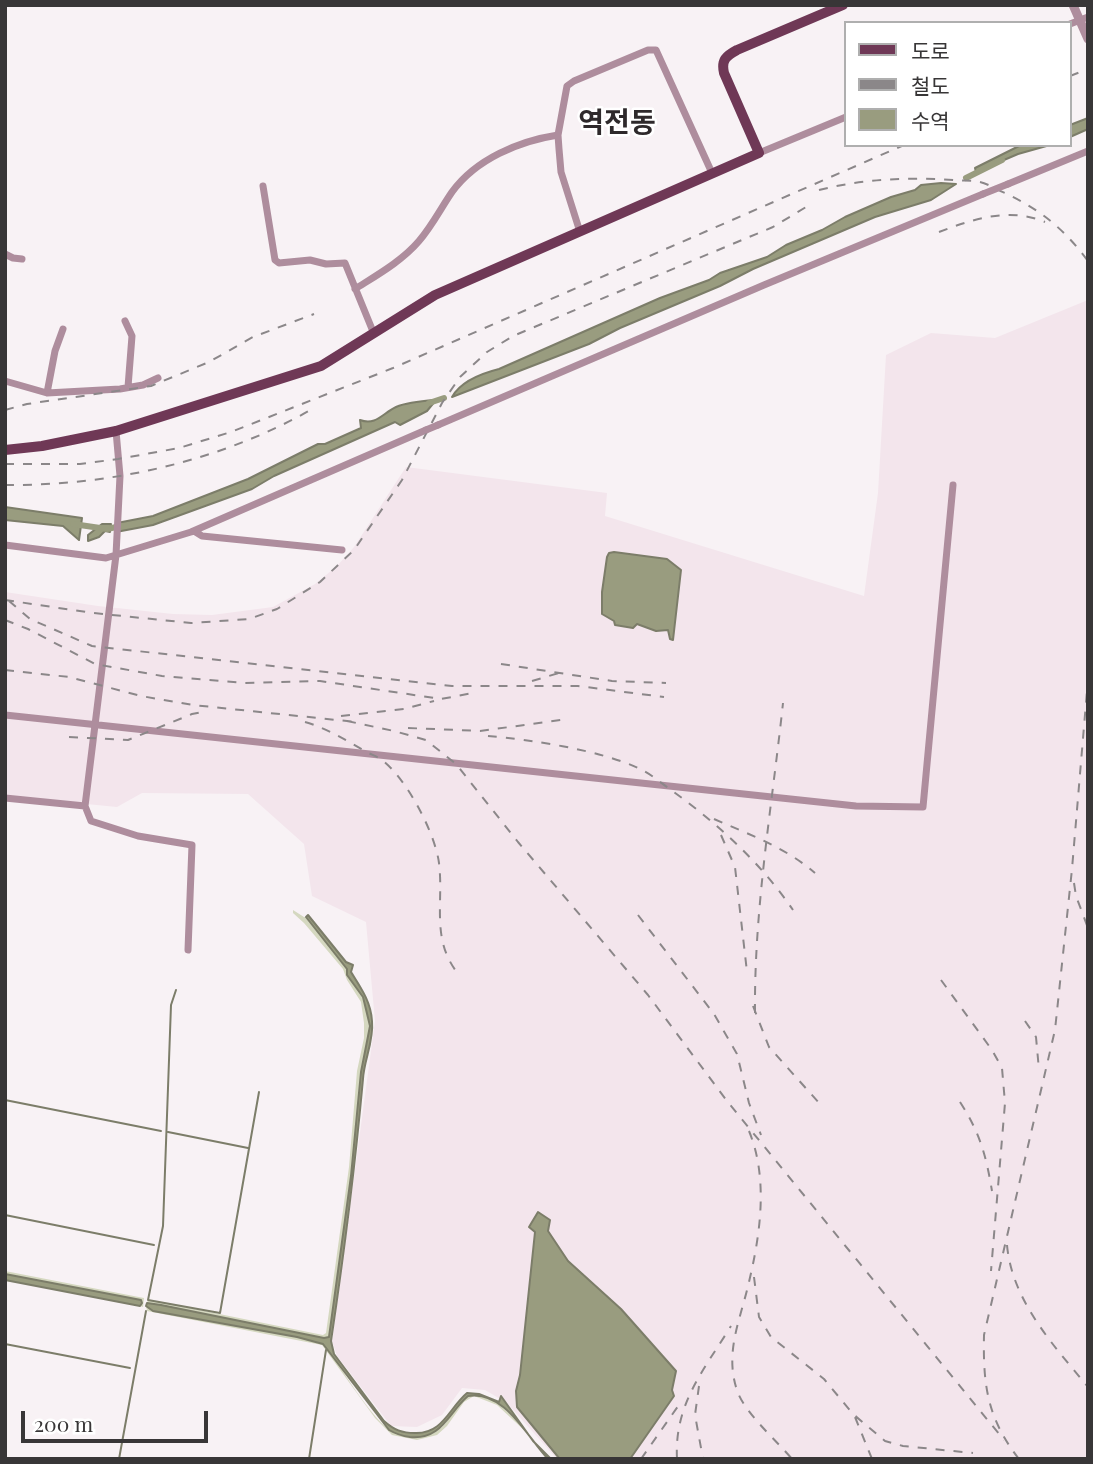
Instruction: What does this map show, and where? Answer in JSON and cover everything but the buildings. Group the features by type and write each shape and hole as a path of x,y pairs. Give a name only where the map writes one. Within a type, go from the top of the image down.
{"main road":[{"path":"5,450 55,444 117,431 321,366 435,295 759,153 724,73 723,61 737,50 843,5"}],"street":[{"path":"1073,5 1088,39"},
{"path":"580,232 561,172 558,135 567,86 573,81 648,50 656,50 712,173"},
{"path":"759,153 844,118"},
{"path":"355,289 409,252 428,230 453,190 474,170 526,142 558,135"},
{"path":"5,545 106,558 194,531 776,279 1088,151"},
{"path":"263,186 275,260 279,263 310,260 326,264 345,263 374,334"},
{"path":"5,254 22,259"},
{"path":"125,321 132,336 128,387"},
{"path":"47,393 62,329"},
{"path":"5,381 47,393 144,385 158,378"},
{"path":"117,431 120,476 116,555 85,806 91,821 138,836 192,845 188,950"},
{"path":"5,715 856,806 923,807 953,485"},
{"path":"194,531 202,536 342,550"},
{"path":"5,798 85,806"}],"shaded area":[{"path":"1088,300 1088,1459 557,1459 507,1403 485,1390 462,1388 442,1415 417,1427 391,1426 337,1356 332,1341 375,1021 366,922 312,896 304,844 248,794 142,793 117,807 5,796 5,592 173,614 212,615 273,607 315,584 337,566 354,547 406,467 607,493 605,516 864,596 878,493 886,355 931,333 995,338"},
{"path":"293,910 306,917 348,969 363,997 370,1026 361,1072 351,1176 327,1338 147,1303 148,1300 323,1335 326,1333 349,1167 364,1023 361,1002 343,969"},
{"path":"5,1271 144,1298 143,1307 140,1306 140,1300 5,1274"},
{"path":"146,1306 153,1311 297,1337 327,1346 366,1405 391,1431 403,1436 431,1433 442,1427 470,1395 486,1397 494,1401 526,1432 497,1405 474,1396 464,1402 437,1435 417,1440 392,1435 375,1418 322,1345 147,1311"}],"water":[{"path":"1088,118 1088,129 1072,136 1072,124"},
{"path":"1017,147 1043,147 1018,154 976,172 975,168"},
{"path":"956,184 931,200 875,217 589,344 452,397 461,386 479,375 499,369 720,273 767,257 786,245 891,197 915,190 921,185"},
{"path":"436,400 427,411 400,425 395,422 274,476 252,489 153,525 116,532 117,523 153,516 248,479 318,444 325,444 361,428 360,420 371,421 401,405"},
{"path":"5,507 82,518 79,540 63,526 5,520"},
{"path":"102,524 111,524 110,532 105,531 99,537 88,541 88,535"},
{"path":"614,552 667,559 681,570 673,640 670,639 668,630 656,631 637,624 633,628 615,625 614,621 602,614 607,557"},
{"path":"308,915 346,962 353,965 351,972 368,1001 372,1021 331,1341 334,1354 384,1421 398,1430 415,1433 432,1429 445,1419 467,1393 479,1394 499,1402 501,1396 529,1435 504,1407 481,1396 468,1396 444,1424 430,1434 421,1437 399,1435 389,1430 323,1344 153,1311 146,1306 147,1303 161,1305 329,1337 351,1176 361,1072 370,1026 363,997 347,975 347,969 306,917"},
{"path":"538,1212 550,1220 548,1231 568,1261 621,1309 676,1371 672,1390 674,1396 630,1459 559,1458 517,1407 516,1391 535,1232 529,1227"},
{"path":"5,1274 141,1300 142,1303 140,1306 5,1280"}],"waterway":[{"path":"966,178 1002,160"},
{"path":"429,403 444,398"},
{"path":"73,524 107,529 121,526"},
{"path":"176,990 171,1005 163,1226 148,1300 220,1313 259,1092"},
{"path":"5,1100 161,1131"},
{"path":"168,1132 248,1148"},
{"path":"5,1215 154,1245"},
{"path":"119,1459 146,1311"},
{"path":"5,1344 130,1368"},
{"path":"309,1459 326,1350"}],"railway":[{"path":"1072,75 1088,69"},
{"path":"5,464 80,464 118,459 179,448 231,432 393,368 899,147"},
{"path":"819,190 852,183 902,179 980,182 1018,199 1041,214 1061,230 1088,261"},
{"path":"5,600 93,613 191,623 249,619 277,609 320,582 354,550 402,480 442,403 460,377 487,352 513,336 773,227 811,204"},
{"path":"939,232 991,216 1018,215 1045,222"},
{"path":"5,410 27,404 151,386 209,362 253,337 314,314"},
{"path":"5,485 85,481 165,467 242,443 314,408"},
{"path":"9,601 30,619 92,646 452,686 578,686 664,697"},
{"path":"5,620 95,664 162,676 244,683 320,681 441,699 473,693"},
{"path":"501,664 612,681 666,683"},
{"path":"5,670 69,677 141,696 193,705 356,722"},
{"path":"532,681 559,673"},
{"path":"1019,1459 1000,1429 989,1400 984,1335 1055,1030 1088,679"},
{"path":"341,716 404,709 434,701"},
{"path":"755,1013 757,935 783,703"},
{"path":"69,737 128,740 192,714 207,711"},
{"path":"408,728 480,731 561,720"},
{"path":"347,721 426,740 456,764 518,842 648,995 727,1101 1004,1440"},
{"path":"305,722 328,731 380,759 410,793 426,822 436,851 440,878 441,936 451,963 460,976"},
{"path":"488,736 586,751 644,771 721,830 767,876 793,910"},
{"path":"714,819 779,849 815,873"},
{"path":"721,835 735,867 747,972"},
{"path":"1074,883 1088,928"},
{"path":"638,915 714,1014 737,1054 749,1103 761,1135"},
{"path":"941,980 1002,1068 1005,1103 991,1271"},
{"path":"753,1006 769,1047 820,1104"},
{"path":"1025,1021 1036,1037 1039,1070"},
{"path":"960,1102 981,1145 992,1191"},
{"path":"749,1131 759,1171 760,1212 751,1274 736,1331 732,1368 742,1401 792,1459"},
{"path":"1007,1245 1017,1285 1026,1304 1049,1339 1088,1387"},
{"path":"754,1277 759,1317 771,1337 824,1379 853,1414 885,1441 903,1446 973,1453"},
{"path":"677,1459 677,1439 686,1404 701,1373 731,1326"},
{"path":"699,1386 695,1415 703,1459"},
{"path":"641,1459 681,1402"},
{"path":"855,1417 872,1459"}],"district":[{"name":"역전동","path":"617,123"}]}
